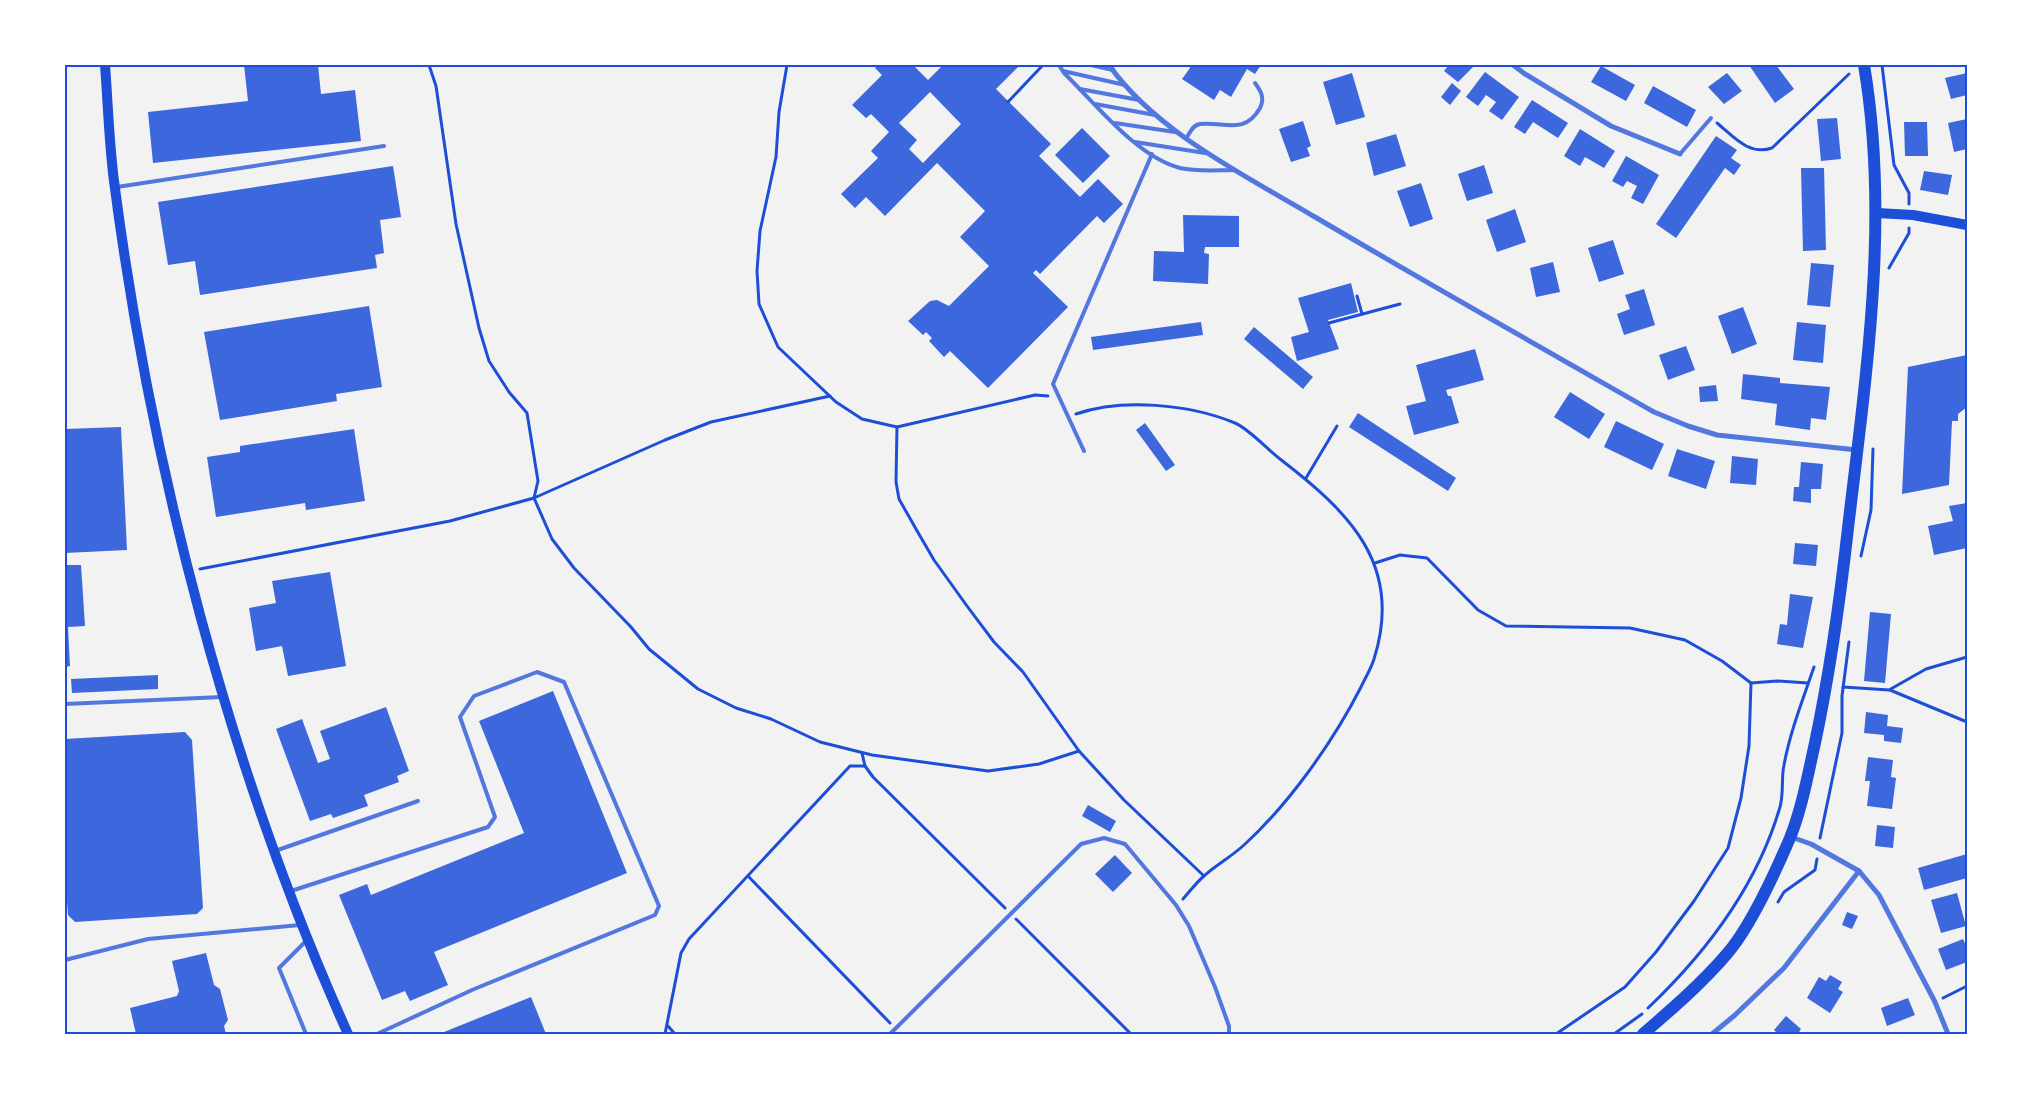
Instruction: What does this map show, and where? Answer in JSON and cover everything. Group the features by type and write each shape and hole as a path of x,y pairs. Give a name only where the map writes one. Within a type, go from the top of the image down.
{"main road":[{"path":"105,65 115,188 145,376 190,571 224,697 275,851 300,924 347,1034"},
{"path":"1643,1034 1684,998 1727,954 1756,909 1790,836 1812,758 1827,685 1857,450 1874,276 1877,213 1874,150 1864,65"},
{"path":"1877,213 1913,215 1967,225"}],"street":[{"path":"1514,65 1525,74 1611,126 1680,154"},
{"path":"1111,67 1125,85 1157,115 1210,154 1414,276 1654,412 1717,435 1857,450"},
{"path":"1790,836 1811,844 1859,871 1878,895 1935,1002 1948,1034"},
{"path":"1712,1034 1735,1016 1784,968 1859,871"}],"lane":[{"path":"1059,65 1080,89 1133,141 1166,163 1196,171 1237,170"},
{"path":"1091,65 1111,67"},
{"path":"1063,71 1125,85"},
{"path":"1187,137 1198,124 1237,125 1246,123 1255,116 1262,103 1262,92 1255,83"},
{"path":"1080,89 1140,100"},
{"path":"1095,104 1157,115"},
{"path":"1680,154 1711,118"},
{"path":"1114,123 1180,133"},
{"path":"1133,141 1210,154"},
{"path":"115,188 384,146"},
{"path":"1084,451 1053,384 1152,154"},
{"path":"289,892 488,827 495,817 460,717 474,696 538,672 564,682 659,906 655,915 472,990 377,1034"},
{"path":"65,704 224,697"},
{"path":"275,851 418,801"},
{"path":"890,1034 1082,844 1104,838 1125,844 1176,905 1189,926 1215,987 1229,1026 1229,1034"},
{"path":"65,960 148,939 300,924"},
{"path":"306,1034 278,968 307,940"}],"path":[{"path":"428,65 436,86 456,224 479,328 489,361 509,392 527,413 538,481 534,498 552,539 574,568 631,626 649,649 698,689 736,708 771,719 820,742 862,752 988,771 1039,764 1080,751"},
{"path":"787,65 779,112 776,158 760,230 757,271 759,304 778,348 830,396 862,419 897,427 1035,395 1058,397"},
{"path":"1008,102 1043,65"},
{"path":"1848,65 1851,83"},
{"path":"1711,118 1752,150 1764,151 1772,148 1849,74"},
{"path":"1357,296 1362,314"},
{"path":"1329,323 1400,304"},
{"path":"190,571 450,521 534,498 665,440 711,422 830,396"},
{"path":"1068,417 1096,407 1131,405 1184,409 1236,424 1306,478 1360,534 1375,563 1382,604 1382,629 1374,661 1331,740 1292,794 1244,845 1204,876 1176,905"},
{"path":"1306,478 1337,426"},
{"path":"897,427 896,482 899,499 934,560 994,642 1023,672 1080,751 1124,800 1204,876"},
{"path":"1375,563 1400,555 1427,558 1478,610 1506,626 1630,628 1685,640 1722,661 1751,683 1776,680 1808,683"},
{"path":"1889,690 1926,669 1967,657"},
{"path":"1614,1034 1644,1013 1686,972 1716,934 1743,892 1768,840 1781,804 1784,766 1808,683 1817,659"},
{"path":"1556,1034 1625,987 1672,930 1728,848 1741,798 1749,746 1751,683"},
{"path":"1843,687 1889,690 1967,722"},
{"path":"862,752 865,766 1131,1034"},
{"path":"664,1034 668,1026 680,954 689,939 850,766 865,766"},
{"path":"748,876 896,1028"},
{"path":"1935,1002 1967,986"},
{"path":"668,1026 675,1034"}],"building":[{"path":"244,65 318,65 321,94 355,90 361,141 153,163 148,112 248,101"},
{"path":"878,65 913,65 928,80 943,65 1020,65 996,89 1051,144 1039,156 1080,197 1098,179 1123,204 1104,223 1097,216 1040,274 1036,270 1033,273 1068,307 988,388 950,351 944,357 929,341 932,338 926,332 923,335 908,321 930,301 937,300 949,306 989,266 960,237 985,211 937,163 885,216 866,197 855,208 841,194 878,158 871,151 889,132 871,114 866,118 852,105 882,75 875,68","holes":["930,92 961,124 923,163 909,149 917,140 899,123"]},
{"path":"1189,65 1261,65 1255,74 1247,69 1231,97 1220,90 1214,100 1182,79 1190,68"},
{"path":"1449,65 1475,65 1458,82 1444,71"},
{"path":"1749,65 1776,65 1794,89 1775,103"},
{"path":"1601,66 1635,85 1626,101 1591,82"},
{"path":"1485,72 1519,97 1502,120 1489,111 1496,102 1486,95 1478,106 1466,97"},
{"path":"1352,73 1365,117 1336,125 1323,82"},
{"path":"1727,73 1742,91 1724,104 1708,87"},
{"path":"1967,73 1967,95 1951,99 1945,78"},
{"path":"1452,83 1461,91 1450,105 1441,97"},
{"path":"1653,86 1696,110 1687,127 1644,103"},
{"path":"1532,100 1568,123 1558,138 1533,122 1525,134 1514,127"},
{"path":"1837,118 1841,159 1821,161 1817,119"},
{"path":"1967,119 1967,149 1954,152 1948,123"},
{"path":"1303,121 1311,146 1307,148 1310,156 1291,162 1279,129"},
{"path":"1904,122 1927,122 1928,156 1905,156"},
{"path":"1082,128 1110,156 1083,183 1055,155"},
{"path":"1580,129 1615,151 1604,168 1585,157 1580,166 1564,156"},
{"path":"1396,134 1406,166 1374,176 1366,143"},
{"path":"1716,136 1737,150 1731,158 1741,165 1734,175 1725,168 1676,238 1656,224"},
{"path":"1626,156 1659,175 1643,204 1631,198 1637,186 1627,181 1623,187 1612,181"},
{"path":"1484,165 1493,193 1467,201 1458,174"},
{"path":"393,166 401,217 380,220 384,253 375,255 377,268 200,295 195,261 168,265 158,202"},
{"path":"1801,168 1824,168 1826,250 1803,251"},
{"path":"1924,171 1952,175 1948,195 1920,190"},
{"path":"1421,183 1433,219 1410,227 1397,191"},
{"path":"1515,209 1526,242 1497,252 1486,220"},
{"path":"1183,215 1239,216 1239,247 1205,247 1204,253 1209,254 1208,284 1153,281 1154,251 1184,252"},
{"path":"1613,240 1624,274 1599,282 1588,248"},
{"path":"1553,262 1560,292 1536,297 1530,268"},
{"path":"1811,263 1834,265 1830,307 1807,305"},
{"path":"1351,283 1358,312 1328,320 1339,349 1297,361 1291,337 1309,332 1298,298"},
{"path":"1644,289 1655,325 1624,335 1617,314 1630,309 1625,295"},
{"path":"369,306 382,387 336,394 337,401 220,420 204,332"},
{"path":"1743,307 1757,344 1732,354 1718,316"},
{"path":"1201,322 1203,335 1093,350 1091,337"},
{"path":"1797,322 1826,325 1823,363 1793,360"},
{"path":"1254,327 1313,377 1303,389 1244,339"},
{"path":"1686,346 1695,370 1668,380 1659,355"},
{"path":"1475,349 1484,380 1446,390 1448,396 1451,396 1459,423 1414,435 1406,406 1426,401 1416,365"},
{"path":"1967,355 1967,407 1958,414 1958,421 1952,421 1949,485 1902,494 1908,367"},
{"path":"1743,374 1780,378 1780,383 1830,387 1826,420 1811,418 1810,430 1775,425 1777,404 1741,399"},
{"path":"1716,385 1718,401 1700,402 1699,387"},
{"path":"1570,392 1605,414 1589,439 1554,417"},
{"path":"1358,413 1456,478 1448,491 1349,427"},
{"path":"1616,421 1664,444 1652,470 1604,447"},
{"path":"1145,423 1175,465 1166,471 1136,430"},
{"path":"121,427 127,550 65,553 65,429"},
{"path":"354,429 365,501 306,510 305,503 216,517 207,457 240,452 240,446"},
{"path":"1677,449 1715,461 1706,489 1668,476"},
{"path":"1732,456 1758,459 1756,485 1730,483"},
{"path":"1801,462 1823,464 1821,489 1811,489 1811,503 1793,501 1794,487 1799,487"},
{"path":"1967,503 1967,548 1934,555 1928,526 1953,521 1949,506"},
{"path":"1795,543 1818,545 1816,566 1793,564"},
{"path":"65,565 81,565 85,626 68,627 70,666 65,667"},
{"path":"330,572 346,666 288,676 282,646 256,651 249,608 276,603 272,581"},
{"path":"1790,594 1813,597 1803,648 1777,644 1780,624 1787,625"},
{"path":"1870,612 1891,614 1885,683 1864,681"},
{"path":"158,675 158,689 72,693 71,679"},
{"path":"553,691 627,873 434,952 448,985 410,1001 405,991 382,1000 339,895 367,884 371,895 524,833 479,721"},
{"path":"386,707 409,771 397,776 399,782 364,795 368,806 333,818 331,814 310,821 276,729 302,719 318,763 330,759 320,731"},
{"path":"1866,712 1888,715 1887,726 1903,728 1901,743 1884,741 1884,735 1864,733"},
{"path":"185,732 192,740 203,908 197,914 75,922 68,915 65,874 65,739"},
{"path":"1868,757 1893,760 1891,777 1896,778 1892,809 1867,806 1870,781 1865,781"},
{"path":"1088,805 1116,821 1110,832 1082,816"},
{"path":"1877,825 1895,827 1893,848 1875,846"},
{"path":"1967,854 1967,878 1924,890 1918,868"},
{"path":"1115,855 1132,873 1113,892 1095,874"},
{"path":"1957,893 1966,926 1941,933 1931,900"},
{"path":"1847,912 1858,916 1852,929 1842,925"},
{"path":"1963,939 1967,948 1967,962 1946,970 1938,949"},
{"path":"206,953 214,985 220,989 228,1020 224,1026 226,1034 136,1034 130,1008 177,996 179,991 172,961"},
{"path":"1830,975 1842,982 1838,989 1843,992 1830,1013 1807,998 1819,977 1826,981"},
{"path":"531,997 546,1034 439,1034"},
{"path":"1908,998 1915,1015 1887,1026 1881,1008"},
{"path":"1786,1016 1801,1029 1798,1034 1778,1034 1774,1030"}]}
